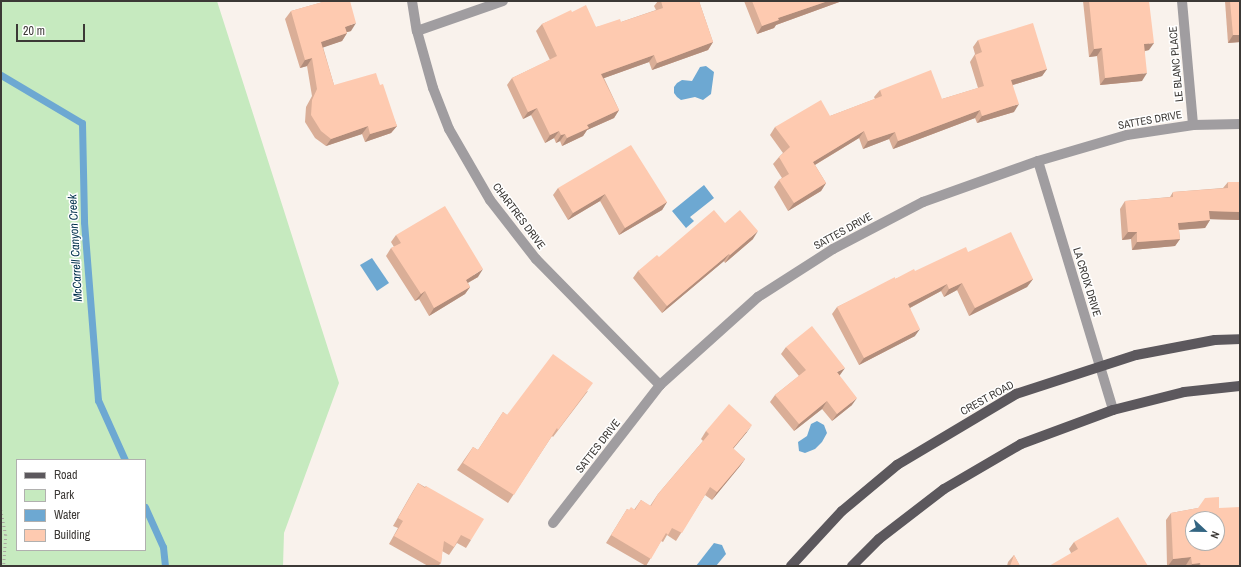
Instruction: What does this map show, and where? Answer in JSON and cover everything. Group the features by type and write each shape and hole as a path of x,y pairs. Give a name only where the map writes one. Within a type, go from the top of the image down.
{"main road":[{"name":"CREST ROAD","path":"791,566 842,511 897,465 1016,394 1099,366 1150,352 1215,340 1240,339"},
{"path":"852,566 879,539 951,485 1021,444 1113,410 1184,392 1240,386"}],"street":[{"name":"CHARTRES DRIVE","path":"412,1 417,31 433,88 449,129 490,200 536,260 660,385"},
{"path":"417,31 503,1"},
{"name":"LE BLANC PLACE","path":"1182,1 1193,125"},
{"name":"SATTES DRIVE","path":"553,523 660,385 758,297 833,249 923,202 1038,161 1127,134 1193,125 1240,124"},
{"name":"LA CROIX DRIVE","path":"1038,161 1113,410"}],"path":[{"path":"1,510 6,535 4,566"}],"green space":[{"path":"1,1 217,1 339,383 284,533 283,566 1,566"}],"water":[{"path":"706,66 714,72 711,94 703,100 695,97 681,100 677,97 674,93 674,87 677,83 682,80 692,81 700,67"},
{"path":"704,185 714,198 690,217 694,221 686,228 672,211"},
{"path":"372,258 389,283 377,291 360,265"},
{"path":"817,421 824,425 827,433 822,442 815,449 805,453 799,451 798,442 807,436 811,424"},
{"path":"714,543 722,545 726,554 716,566 696,566"}],"building":[{"path":"326,1 350,1 356,23 345,27 347,33 321,42 334,85 376,73 380,85 383,84 397,126 370,134 368,126 331,139 321,131 311,115 312,100 317,89 312,58 305,60 291,11"},
{"path":"661,1 699,1 713,42 657,63 654,55 601,74 619,110 587,125 589,128 567,138 565,134 561,135 559,131 550,135 537,108 528,112 512,78 557,56 542,24 571,10 572,12 586,5 596,27 620,19 621,22 663,8"},
{"path":"752,1 828,1 778,18 779,20 762,26"},
{"path":"1089,1 1149,1 1154,43 1144,44 1147,73 1105,78 1102,48 1094,49"},
{"path":"1230,1 1240,1 1240,35 1233,35"},
{"path":"1033,23 1047,69 1011,80 1019,104 982,116 980,110 898,141 895,132 868,141 864,131 813,162 826,183 794,203 779,180 789,174 779,157 790,147 775,127 821,100 830,116 882,96 880,90 931,70 942,99 984,86 975,55 982,52 978,40"},
{"path":"631,145 667,202 625,228 605,194 573,213 558,188"},
{"path":"1228,182 1240,182 1240,212 1209,211 1210,220 1178,223 1180,239 1137,242 1137,232 1128,232 1125,201 1173,197 1173,192 1228,188"},
{"path":"445,206 483,269 466,280 470,287 434,308 425,291 421,294 391,248 401,243 396,235"},
{"path":"714,210 725,223 740,210 758,231 667,306 638,271 657,255 659,257"},
{"path":"1011,232 1033,279 975,308 962,283 949,289 947,284 908,304 920,329 864,358 837,307 895,277 895,279 914,269 915,271 966,247 968,252"},
{"path":"812,326 845,368 837,372 857,398 837,414 827,401 799,424 775,395 806,370 786,347"},
{"path":"553,354 593,383 558,430 557,428 514,495 463,463 473,447 478,450 503,412 507,415"},
{"path":"729,404 752,425 733,448 745,459 717,492 710,487 682,533 672,528 668,535 666,533 651,559 611,535 627,509 629,510 631,507 635,510 641,500 651,506 658,494 709,434 706,431"},
{"path":"418,483 484,519 471,540 461,535 454,547 444,541 441,563 394,536 403,521 398,518"},
{"path":"1219,497 1219,508 1240,507 1240,565 1201,566 1200,563 1192,564 1191,557 1173,559 1171,513 1198,508 1205,498"},
{"path":"1118,517 1148,566 1049,566 1078,549 1074,542"},
{"path":"1014,555 1020,566 1010,566"}],"waterway":[{"name":"McCarrell Canyon Creek","path":"1,75 82,123 84,222 98,400 125,459"},
{"name":"McCarrell Canyon Creek","path":"146,509 163,547 165,566"}]}
